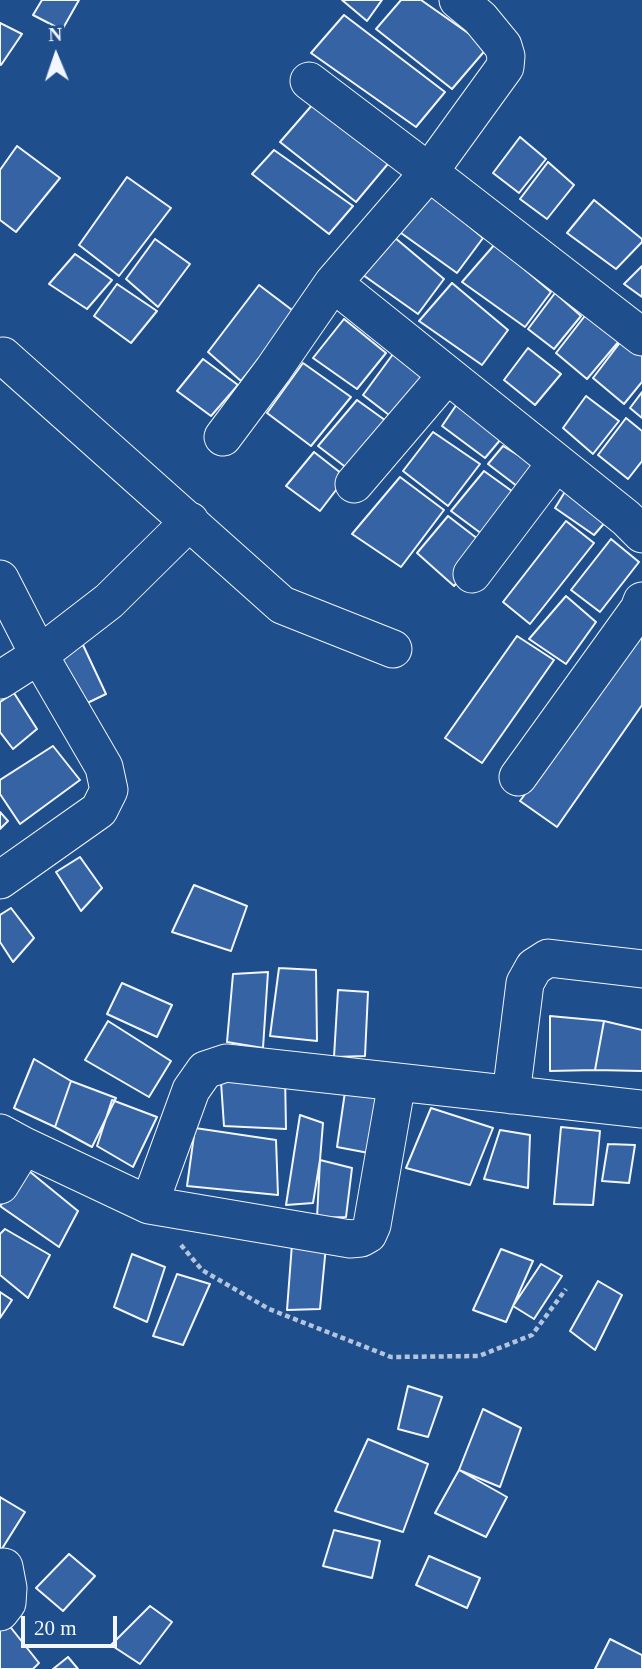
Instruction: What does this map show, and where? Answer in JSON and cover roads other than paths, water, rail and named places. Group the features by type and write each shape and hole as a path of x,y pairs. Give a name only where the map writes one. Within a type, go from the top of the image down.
{"street":[{"path":"223,437 333,283 429,172 505,67 503,46 480,18 458,0"},
{"path":"309,81 642,337"},
{"path":"333,283 626,518 642,534"},
{"path":"4,356 282,605 393,649"},
{"path":"354,484 447,375"},
{"path":"472,574 556,463"},
{"path":"0,680 39,655 109,601 190,521"},
{"path":"0,579 39,655 104,767 109,790 99,810 0,880"},
{"path":"518,777 641,608"},
{"path":"511,1095 525,983 534,967 548,958 642,968"},
{"path":"149,1205 191,1090 205,1070 226,1063 642,1110"},
{"path":"0,1185 12,1139 149,1205 350,1239 361,1238 368,1234 372,1225 397,1082"},
{"path":"0,1612 7,1603 8,1588 4,1567"}]}
